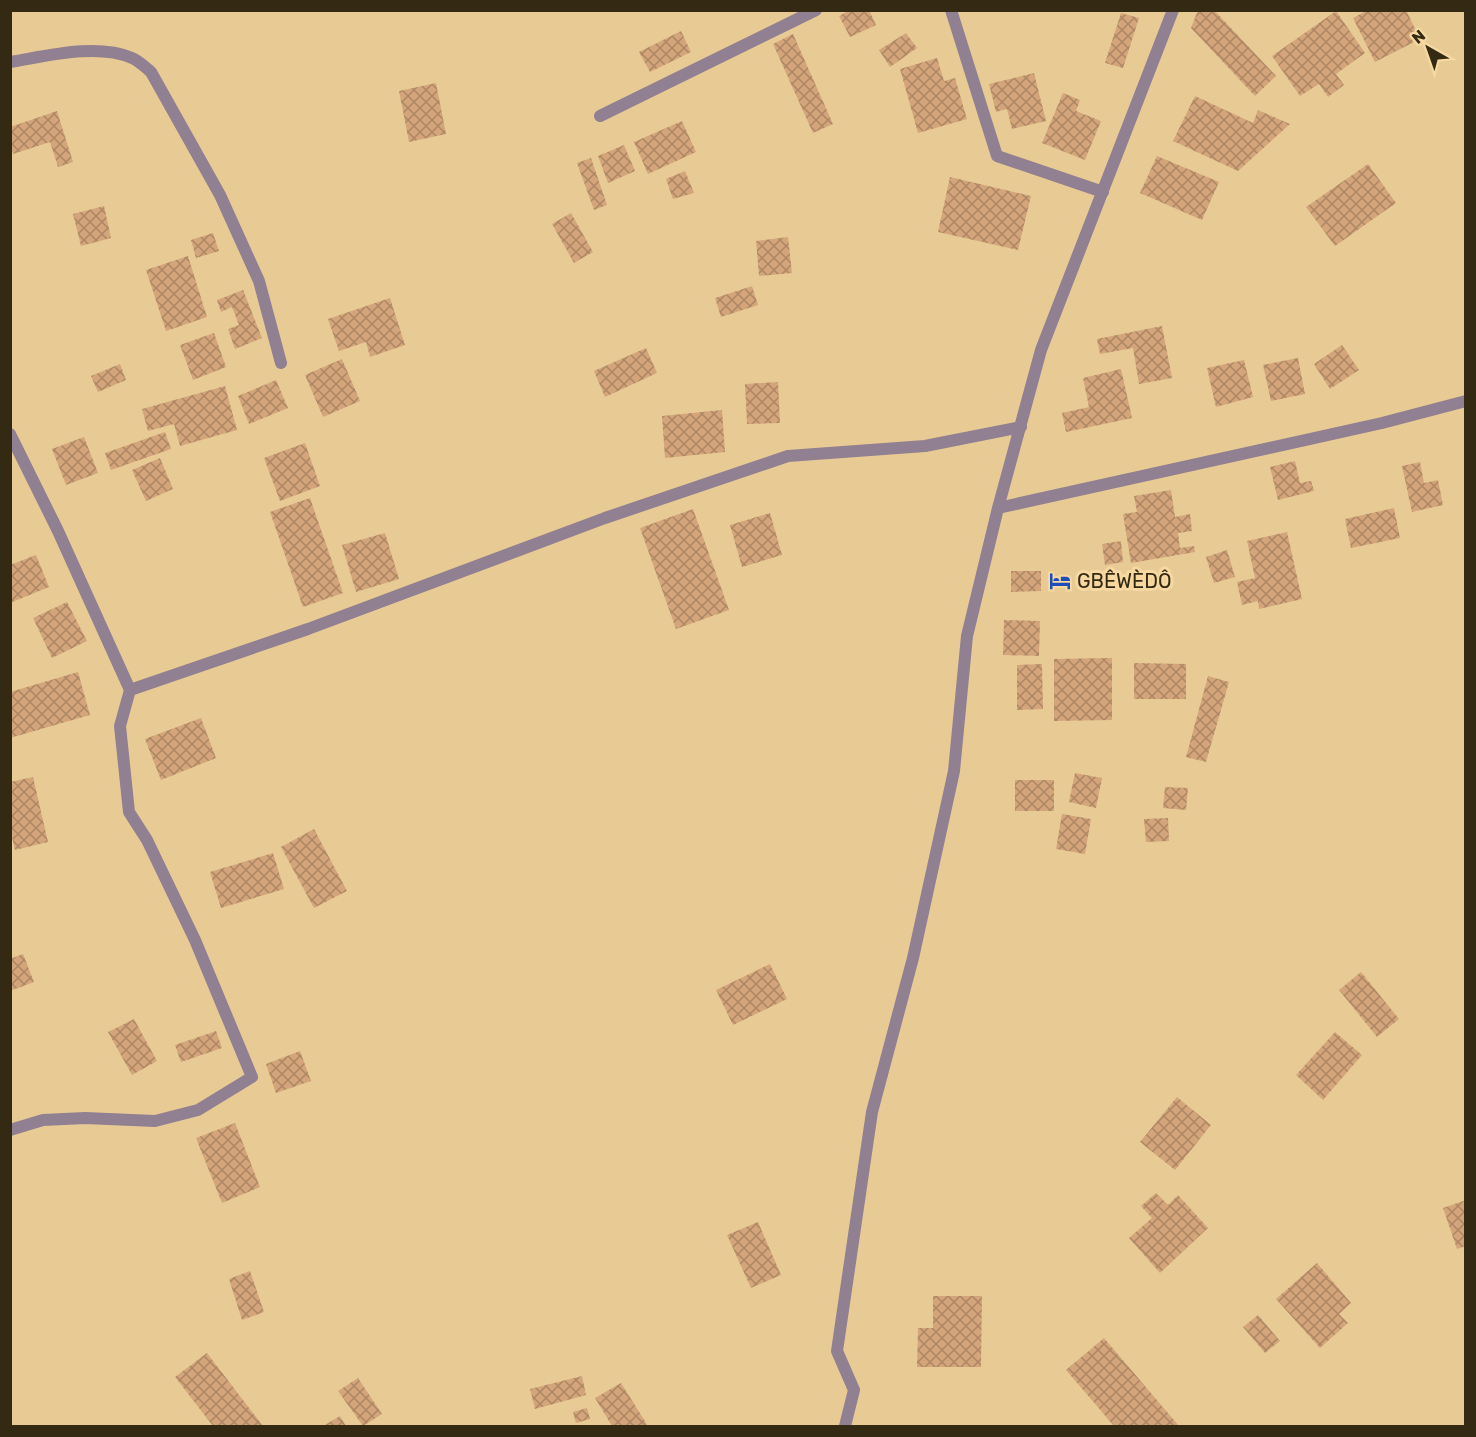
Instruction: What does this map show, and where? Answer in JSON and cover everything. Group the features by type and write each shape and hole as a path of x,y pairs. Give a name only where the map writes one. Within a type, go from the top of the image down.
{"street":[{"path":"600,116 816,10"},
{"path":"951,10 997,156 1103,192"},
{"path":"845,1426 854,1390 837,1351 872,1112 913,958 954,771 967,636 998,508 1041,350 1173,10"},
{"path":"10,62 88,51 113,52 134,59 151,72 220,195 259,281 281,363"},
{"path":"998,508 1382,423 1466,401"},
{"path":"130,690 308,629 605,518 788,456 925,446 1021,427"},
{"path":"10,434 58,531 130,690 120,726 129,812 147,840 195,940 252,1077 198,1110 155,1121 85,1118 43,1120 10,1130"}],"building":[{"path":"850,10 869,10 876,25 850,37 839,16"},
{"path":"1198,10 1214,10 1276,76 1255,96 1191,28"},
{"path":"1368,10 1406,10 1420,39 1375,62 1353,18"},
{"path":"1336,11 1365,53 1336,74 1344,85 1328,97 1319,84 1300,96 1272,56"},
{"path":"1121,13 1139,18 1123,68 1105,63"},
{"path":"681,31 691,52 650,72 639,52"},
{"path":"906,33 917,48 890,67 879,50"},
{"path":"793,34 833,124 813,133 773,44"},
{"path":"937,58 944,81 955,78 967,119 918,133 900,69"},
{"path":"1034,73 1046,121 1012,129 1007,109 996,112 989,84"},
{"path":"436,83 446,134 409,142 399,91"},
{"path":"1063,93 1080,100 1076,111 1101,121 1085,160 1042,143"},
{"path":"1195,96 1253,123 1258,110 1290,124 1238,171 1173,141"},
{"path":"57,111 73,162 58,167 50,142 13,154 10,146 10,127"},
{"path":"682,121 696,152 648,174 634,142"},
{"path":"624,145 635,171 608,183 598,156"},
{"path":"1157,156 1219,182 1202,220 1140,193"},
{"path":"591,158 607,205 594,210 577,163"},
{"path":"1368,164 1396,203 1335,246 1306,207"},
{"path":"685,171 694,193 673,199 666,179"},
{"path":"950,177 1031,196 1018,250 938,232"},
{"path":"104,206 111,238 81,246 73,214"},
{"path":"571,213 593,252 574,263 552,224"},
{"path":"213,233 219,251 196,258 191,240"},
{"path":"788,237 792,273 759,276 756,241"},
{"path":"188,256 207,317 166,331 146,270"},
{"path":"752,286 758,305 721,317 715,298"},
{"path":"243,290 262,338 235,349 228,329 239,325 232,307 221,312 217,300"},
{"path":"390,298 405,345 370,357 366,342 339,351 328,319"},
{"path":"1162,326 1172,378 1139,384 1133,348 1100,354 1097,339"},
{"path":"214,333 226,367 193,380 180,345"},
{"path":"1342,345 1359,370 1330,389 1314,364"},
{"path":"646,348 657,373 605,397 594,371"},
{"path":"1298,358 1305,394 1271,401 1263,365"},
{"path":"342,359 360,401 323,417 305,375"},
{"path":"1244,360 1253,397 1216,407 1207,368"},
{"path":"120,364 126,380 98,392 91,376"},
{"path":"1121,369 1132,418 1066,432 1062,413 1089,407 1083,378"},
{"path":"276,380 288,408 249,424 238,396"},
{"path":"778,382 780,423 747,424 745,384"},
{"path":"225,386 237,430 180,446 174,424 148,431 142,409"},
{"path":"722,410 725,452 665,458 662,416"},
{"path":"165,432 171,449 111,470 105,453"},
{"path":"84,437 98,473 66,485 52,449"},
{"path":"305,443 320,486 280,501 264,458"},
{"path":"160,458 173,489 146,501 132,470"},
{"path":"1295,461 1300,483 1311,481 1314,491 1278,500 1270,467"},
{"path":"1420,462 1424,483 1438,480 1443,505 1412,512 1402,466"},
{"path":"1171,490 1175,517 1190,514 1192,531 1178,533 1180,548 1194,546 1195,552 1131,563 1123,514 1137,512 1134,496"},
{"path":"310,498 343,593 303,607 270,512"},
{"path":"1394,508 1400,538 1351,548 1345,519"},
{"path":"693,509 729,610 676,629 640,528"},
{"path":"770,513 782,555 742,567 730,525"},
{"path":"1287,532 1302,599 1259,609 1258,601 1242,605 1237,582 1255,578 1247,541"},
{"path":"385,533 399,579 356,592 342,545"},
{"path":"1121,541 1123,562 1105,565 1102,544"},
{"path":"1227,550 1235,577 1214,583 1206,557"},
{"path":"36,555 49,587 10,603 10,565"},
{"path":"1011,571 1041,571 1041,591 1011,592"},
{"path":"67,602 87,641 52,658 33,618"},
{"path":"1004,620 1040,621 1039,656 1003,655"},
{"path":"1112,658 1112,720 1054,721 1054,659"},
{"path":"1134,663 1186,664 1186,699 1134,699"},
{"path":"1042,664 1043,709 1017,710 1017,665"},
{"path":"78,672 90,715 10,738 10,692"},
{"path":"1208,676 1229,682 1206,762 1186,757"},
{"path":"201,718 216,758 161,780 145,739"},
{"path":"1075,773 1102,778 1096,808 1069,802"},
{"path":"33,777 48,842 15,850 10,829 10,782"},
{"path":"1015,780 1054,780 1054,811 1015,811"},
{"path":"1165,787 1188,788 1186,810 1163,808"},
{"path":"1062,814 1091,819 1085,854 1056,849"},
{"path":"1168,818 1169,841 1146,842 1144,819"},
{"path":"314,829 347,891 314,908 281,847"},
{"path":"273,853 284,889 221,908 210,872"},
{"path":"23,954 34,982 10,991 10,959"},
{"path":"770,964 787,999 733,1025 716,990"},
{"path":"1361,972 1399,1019 1377,1037 1339,990"},
{"path":"134,1019 157,1061 132,1075 108,1032"},
{"path":"216,1031 222,1048 181,1062 175,1045"},
{"path":"1335,1032 1362,1055 1323,1100 1296,1075"},
{"path":"300,1051 311,1081 276,1093 266,1064"},
{"path":"1177,1097 1211,1125 1175,1170 1140,1142"},
{"path":"235,1123 260,1187 222,1203 196,1138"},
{"path":"1156,1193 1168,1205 1178,1195 1208,1228 1160,1273 1129,1238 1152,1218 1141,1206"},
{"path":"1466,1200 1466,1246 1457,1249 1443,1208"},
{"path":"758,1222 781,1275 751,1288 727,1235"},
{"path":"1317,1263 1351,1303 1339,1314 1348,1323 1320,1348 1276,1299"},
{"path":"250,1271 264,1312 242,1320 229,1279"},
{"path":"933,1296 982,1296 981,1367 917,1367 918,1328 933,1328"},
{"path":"1258,1315 1280,1341 1265,1353 1243,1327"},
{"path":"1104,1338 1179,1426 1114,1426 1066,1370"},
{"path":"207,1353 263,1426 213,1426 175,1377"},
{"path":"582,1376 586,1395 535,1409 530,1389"},
{"path":"358,1378 382,1414 363,1426 338,1391"},
{"path":"621,1383 648,1426 612,1426 595,1398"},
{"path":"587,1408 590,1419 576,1423 573,1412"},
{"path":"340,1416 346,1426 323,1426"}],"place":[{"name":"GBÊWÈDÔ","path":"1060,581"}]}
